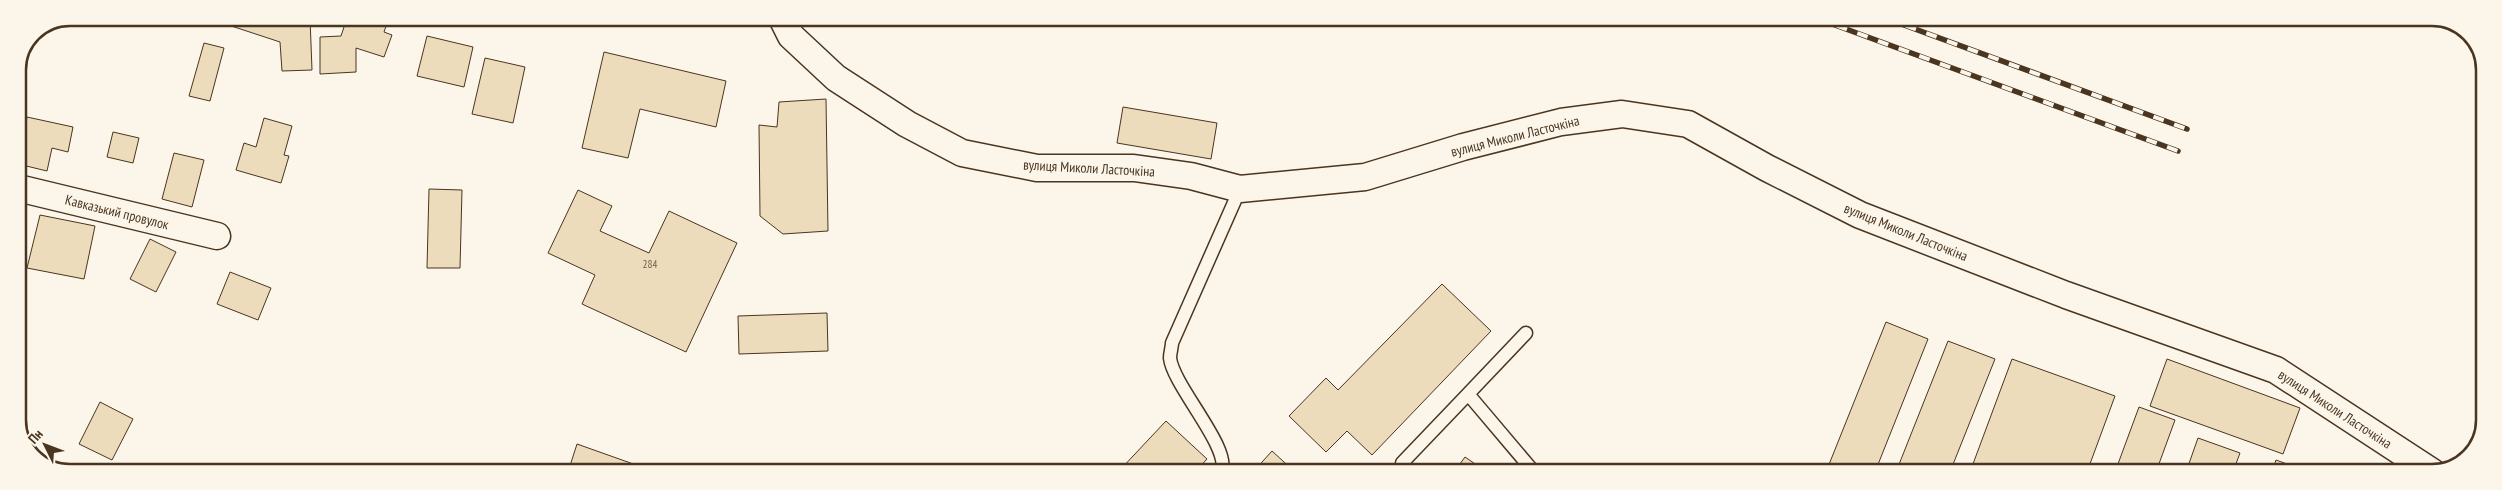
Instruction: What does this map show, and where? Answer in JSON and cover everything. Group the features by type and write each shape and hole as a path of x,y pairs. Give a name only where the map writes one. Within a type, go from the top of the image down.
{"street":[{"name":"вулиця Миколи Ласточкіна","path":"786,26 791,36 836,78 907,124 962,153 1037,168 1134,168 1191,176 1240,189 1365,177 1561,122 1622,114 1688,124 1767,168 1860,215 2066,295 2276,370 2420,464"},
{"name":"Кавказький провулок","path":"26,190 217,236"}],"lane":[{"path":"1222,464 1221,452 1175,374 1170,358 1172,342 1240,189"},
{"path":"1402,463 1526,333"},
{"path":"1468,394 1527,464"}],"building":[{"path":"231,26 310,26 312,70 282,71 280,42"},
{"path":"344,26 386,26 384,32 392,35 384,57 356,48 356,72 320,74 320,37 341,36"},
{"path":"427,36 473,47 464,87 417,76"},
{"path":"204,43 224,48 210,101 189,96"},
{"path":"604,52 726,81 716,127 640,109 628,158 582,148"},
{"path":"485,58 525,67 513,123 472,114"},
{"path":"826,99 828,231 783,234 760,216 759,125 777,127 779,102"},
{"path":"1123,107 1217,123 1211,159 1117,143"},
{"path":"27,117 73,127 68,152 52,148 47,171 26,166"},
{"path":"264,118 292,126 284,155 289,156 281,183 236,170 244,143 256,147"},
{"path":"113,132 139,138 133,163 107,157"},
{"path":"174,153 204,160 192,207 162,199"},
{"path":"429,189 462,190 460,268 427,268"},
{"path":"578,190 612,206 600,231 649,253 669,211 737,243 686,352 582,304 595,275 548,253"},
{"path":"40,215 95,226 84,279 27,268"},
{"path":"150,239 176,252 156,292 130,279"},
{"path":"230,272 271,288 258,320 217,304"},
{"path":"1442,284 1491,331 1372,455 1347,431 1326,452 1289,416 1326,378 1338,390"},
{"path":"827,313 828,351 739,354 738,316"},
{"path":"1886,322 1928,339 1878,464 1829,464"},
{"path":"1948,341 1995,359 1953,464 1899,464"},
{"path":"2012,359 2115,396 2090,464 1973,464"},
{"path":"2167,359 2300,408 2283,454 2150,406"},
{"path":"100,402 133,419 112,460 79,444"},
{"path":"2139,407 2175,420 2159,464 2118,464"},
{"path":"1166,421 1207,459 1202,464 1126,464"},
{"path":"2198,438 2240,453 2236,464 2189,464"},
{"path":"577,444 633,464 571,464"},
{"path":"1272,451 1286,464 1260,464"},
{"path":"1465,457 1475,464 1460,464"},
{"path":"2276,460 2287,464 2275,464"}],"railway":[{"path":"1838,26 2178,151"},
{"path":"1907,26 2187,129"}]}
